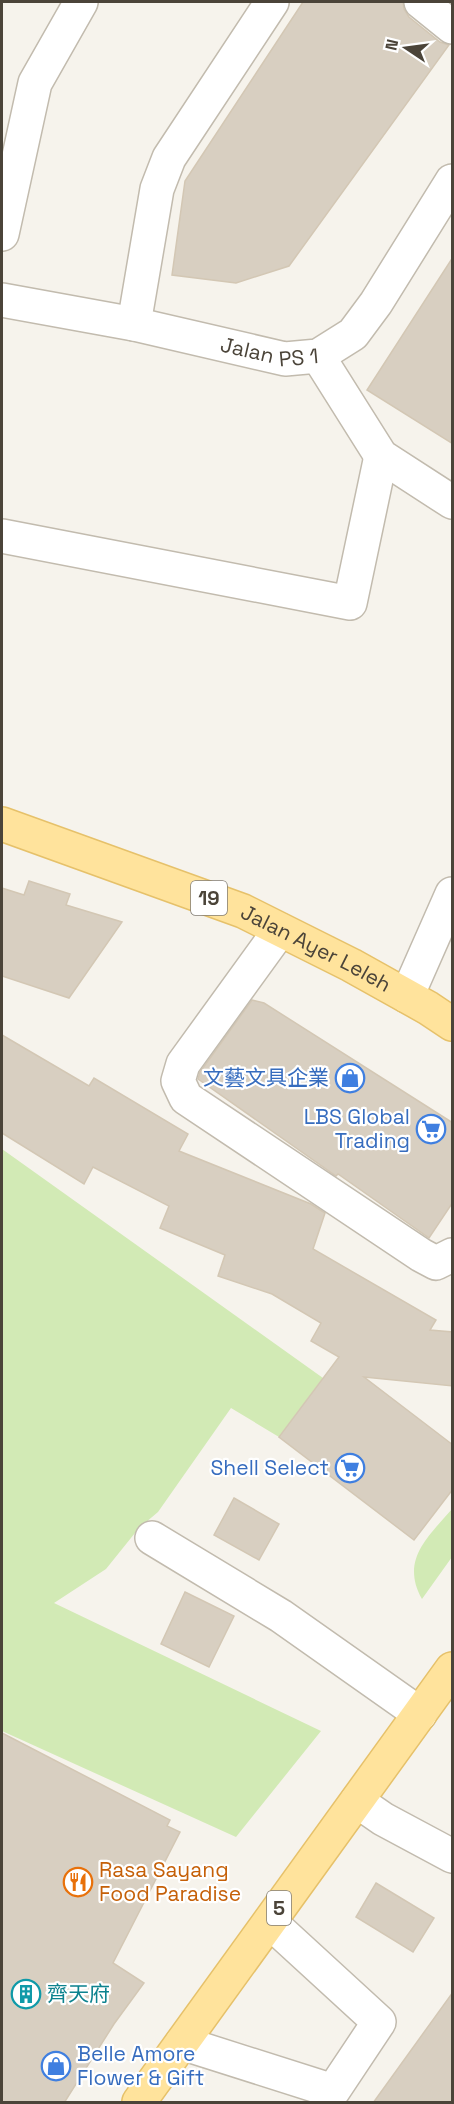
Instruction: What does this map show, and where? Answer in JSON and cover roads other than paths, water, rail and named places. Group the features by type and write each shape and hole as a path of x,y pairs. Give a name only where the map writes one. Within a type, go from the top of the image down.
{"main road":[{"name":"Jalan Ayer Leleh","path":"2,824 243,911 351,965 449,1020"},
{"name":"5","path":"139,2103 453,1669"}],"street":[{"path":"2,234 35,83 81,2"},
{"path":"134,324 157,189 169,158 272,2"},
{"path":"421,2 453,27"},
{"name":"Jalan PS 1","path":"2,300 134,324 285,359 318,356 353,334 376,303 453,182"},
{"path":"318,356 381,456 453,502"},
{"path":"2,536 350,603 381,456"},
{"path":"407,996 453,894"},
{"path":"280,930 183,1064 178,1081 186,1098 421,1255 436,1263 453,1255"},
{"path":"152,1538 281,1616 420,1714"},
{"path":"357,1801 384,1819 453,1856"},
{"path":"182,2043 333,2091 380,2022 270,1922"}],"place":[{"name":"文藝文具企業","path":"350,1078"},
{"name":"LBS Global Trading","path":"431,1129"},
{"name":"Shell Select","path":"350,1468"},
{"name":"Rasa Sayang Food Paradise","path":"78,1882"},
{"name":"齊天府","path":"26,1994"},
{"name":"Belle Amore Flower & Gift","path":"56,2066"}]}
